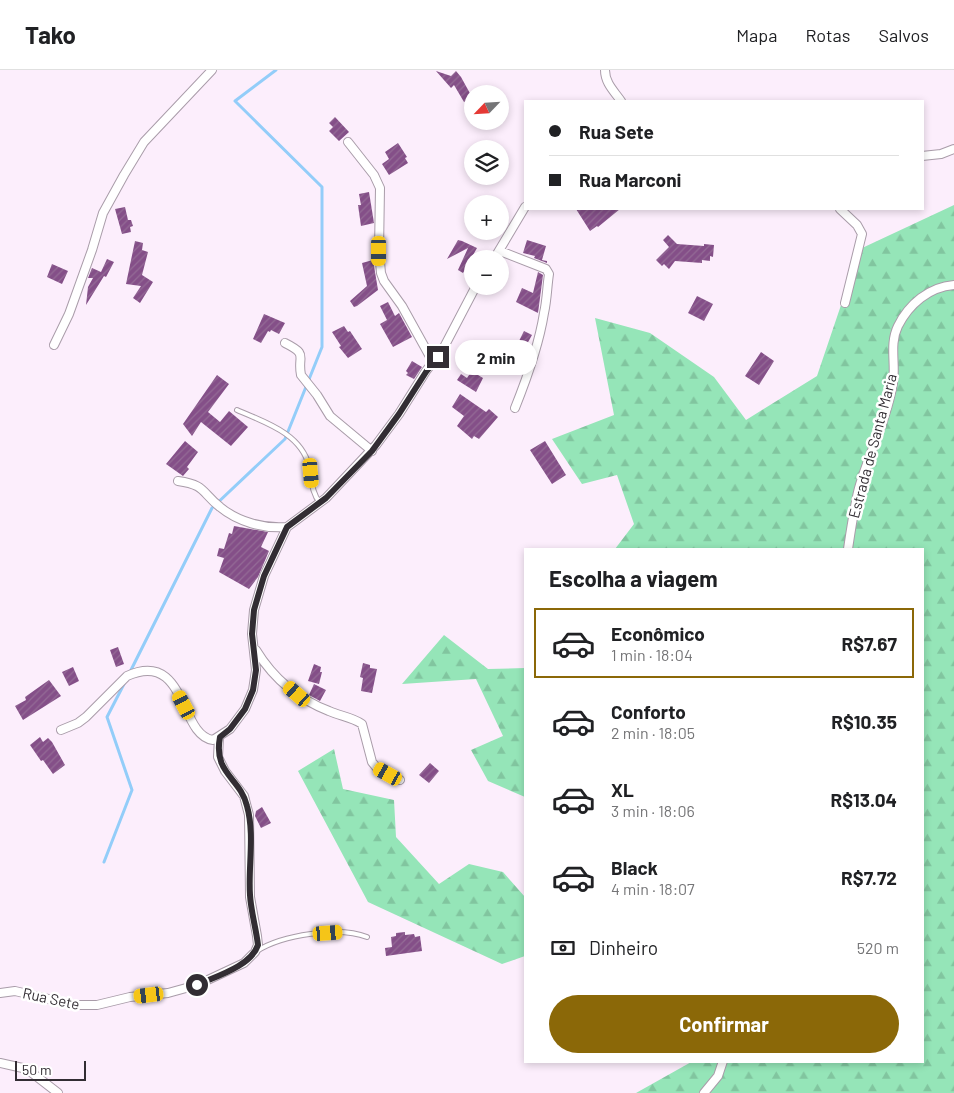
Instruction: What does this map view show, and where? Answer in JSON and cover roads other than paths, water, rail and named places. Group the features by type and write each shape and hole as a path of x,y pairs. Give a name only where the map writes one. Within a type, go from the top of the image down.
{"street":[{"path":"54,345 72,306 103,213 124,175 144,142 212,70"},
{"path":"605,70 608,82 620,100"},
{"path":"348,142 374,175 380,188 379,264 384,281 402,306 433,362"},
{"path":"924,156 941,154 954,149"},
{"path":"501,250 524,209"},
{"path":"841,210 858,225 862,234 844,303"},
{"path":"509,255 546,270 549,274 540,330 525,384 515,408"},
{"name":"Estrada de Santa Maria","path":"848,548 859,488 879,434 893,383 894,341 898,326 910,308 922,296 938,288 954,285"},
{"path":"61,730 78,723 86,717 127,676 135,672 152,671 161,674 174,686 204,738 213,740 230,729 245,709 253,690 256,670 252,634 254,610 264,576 287,527 337,488 372,451 438,357 472,295"},
{"path":"285,343 298,351 302,358 300,375 317,395 330,416 372,451"},
{"path":"178,481 193,484 200,488 220,507 243,520 264,526 287,527"},
{"path":"255,648 272,672 297,694 318,706 362,724 372,762 377,768 400,780"},
{"path":"220,737 218,757 225,771 244,796 249,816 250,897 258,945 256,952"},
{"name":"Rua Sete","path":"0,993 15,991 74,1005 97,1005 197,985 244,963 256,952"},
{"path":"0,1063 27,1069 58,1093"},
{"path":"704,1093 718,1076 722,1063"}],"lane":[{"path":"237,410 280,430 298,444 308,462 313,490 320,503"},
{"path":"256,952 269,944 298,936 346,932 357,933 367,937"}],"waterway":[{"path":"129,674 212,508 285,439 322,347 322,187 235,101 276,70"},
{"path":"104,862 132,790 107,717 124,684"}]}
